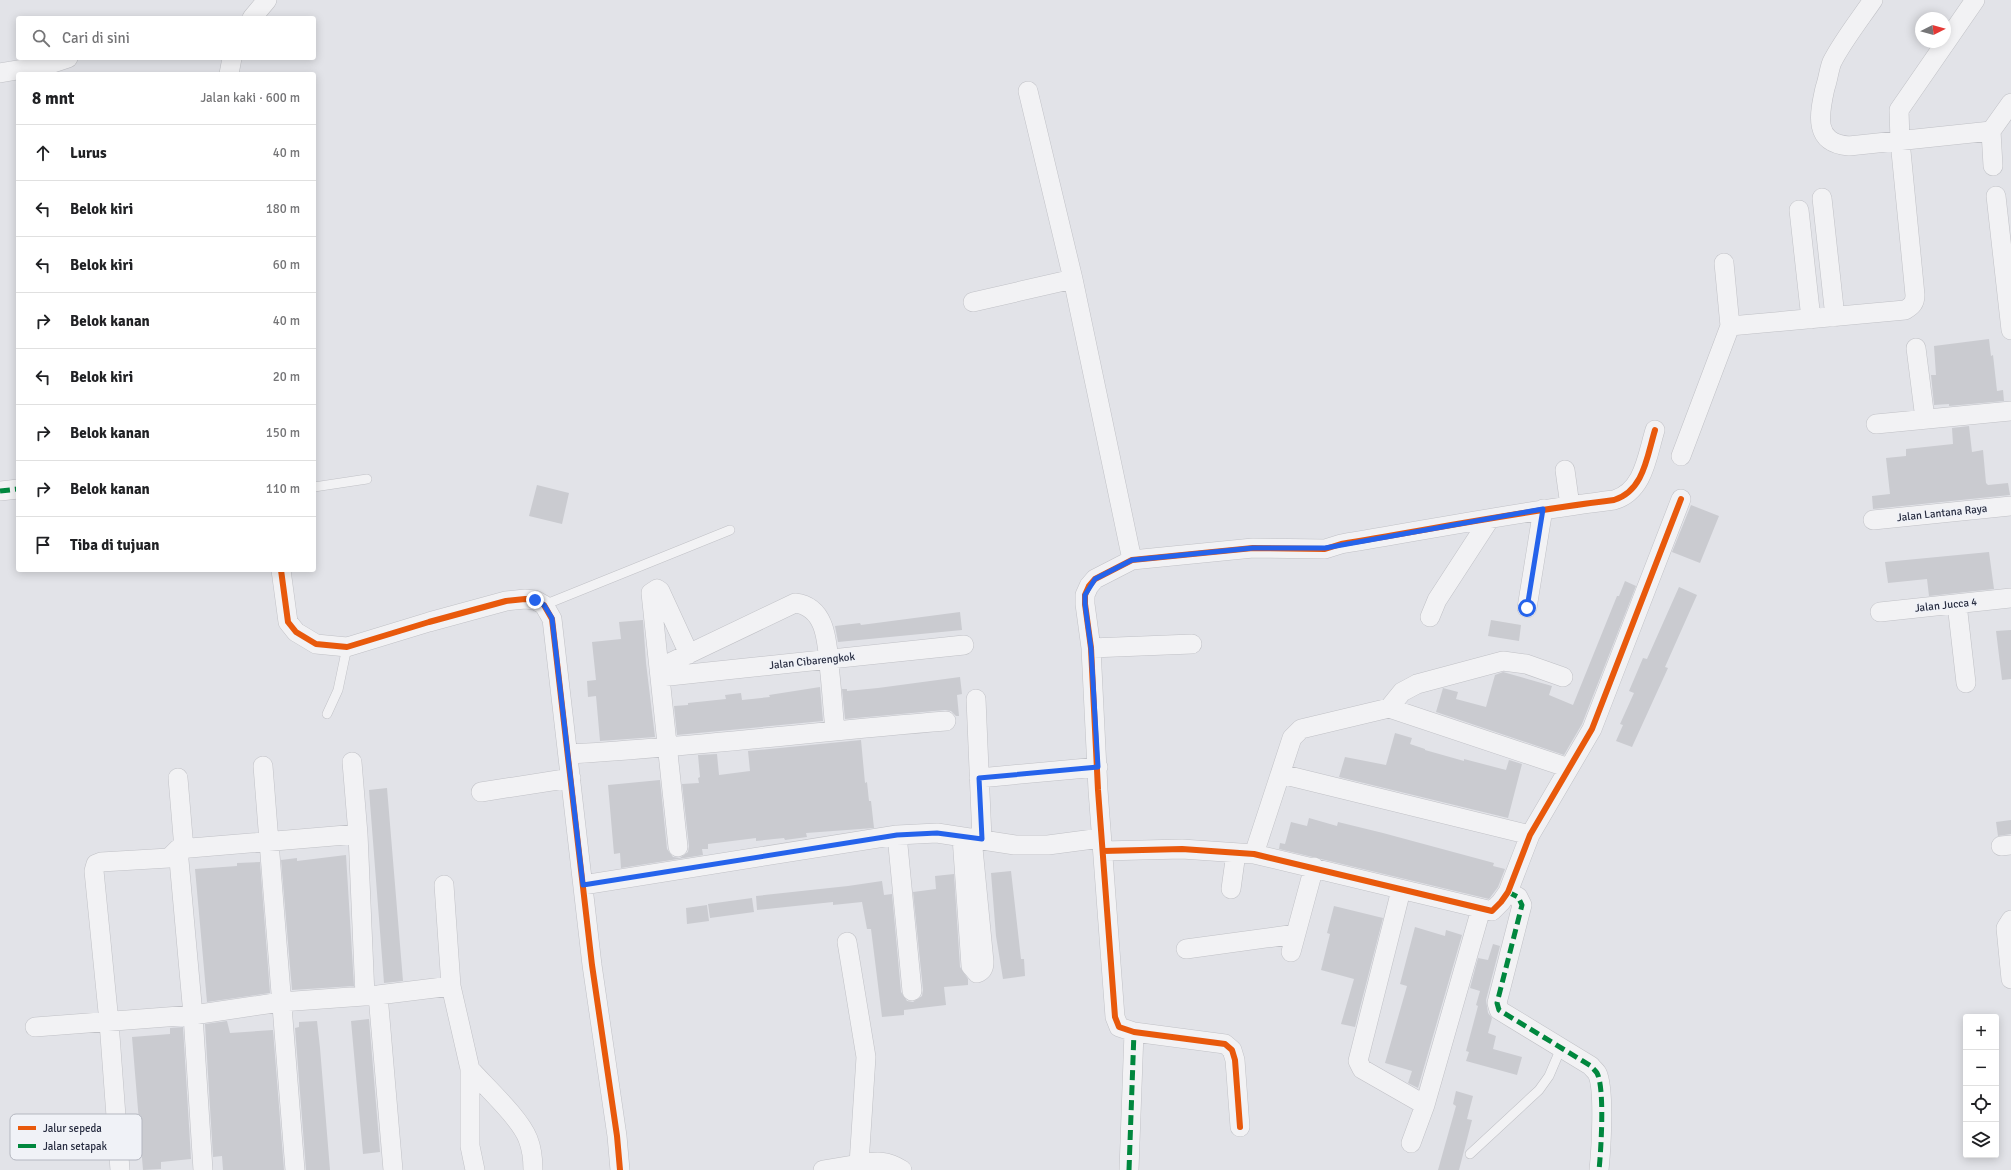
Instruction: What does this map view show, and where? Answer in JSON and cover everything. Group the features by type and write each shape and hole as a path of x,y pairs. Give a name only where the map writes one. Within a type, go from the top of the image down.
{"street":[{"path":"254,16 267,0"},
{"path":"1873,0 1832,62 1820,108 1822,131 1828,139 1845,146 1991,131"},
{"path":"1730,326 1905,310 1912,306 1915,301 1900,141 1899,118 1901,106 1975,0"},
{"path":"0,73 47,66 63,60"},
{"path":"229,72 232,60"},
{"path":"1028,91 1073,279 1132,560"},
{"path":"1993,166 1991,131 2011,103"},
{"path":"1996,196 2011,330"},
{"path":"1822,198 1835,317"},
{"path":"1799,210 1811,319"},
{"path":"1681,456 1730,326 1724,263"},
{"path":"973,302 1073,279"},
{"path":"1916,348 1925,419"},
{"path":"1876,424 2011,411"},
{"path":"1240,1127 1235,1060 1232,1050 1225,1044 1134,1032 1119,1027 1115,1017 1102,845 1091,648 1085,604 1085,595 1089,586 1095,579 1132,560 1253,548 1325,548 1341,544 1489,520 1543,509 1614,500 1625,497 1632,491 1640,479 1655,430"},
{"path":"1565,470 1570,506"},
{"path":"0,491 16,489"},
{"path":"583,885 897,835 937,833 1016,845 1102,845 1245,854 1314,867 1401,890 1492,911 1508,892 1530,835 1592,729 1681,499"},
{"name":"Jalan Lantana Raya","path":"1873,520 2011,506"},
{"path":"1527,608 1543,509"},
{"path":"1430,617 1437,600 1489,520"},
{"path":"281,572 288,622 296,632 316,644 347,647 429,622 506,601 525,598 535,600 544,605 552,618 583,885 617,1136 620,1170"},
{"path":"678,847 651,593 653,591 657,589 660,591 689,654"},
{"name":"Jalan Jucca 4","path":"1880,612 2011,598"},
{"path":"659,673 689,654 795,603 804,604 812,609 820,620 826,635 835,730"},
{"path":"1957,604 1966,683"},
{"path":"1091,648 1192,644"},
{"name":"Jalan Cibarengkok","path":"659,673 828,659 964,645"},
{"path":"1389,708 1402,692 1417,684 1497,662 1526,664 1563,677"},
{"path":"972,838 984,962 984,968 982,971 977,973 971,966 972,838 979,778 976,699"},
{"path":"1232,889 1245,854 1281,774 1295,733 1300,729 1389,708 1569,768"},
{"path":"568,754 667,748 835,730 946,721"},
{"path":"352,762 372,995 393,1170"},
{"path":"263,766 295,1170"},
{"path":"979,778 1098,767"},
{"path":"1281,774 1530,835"},
{"path":"178,778 181,849 203,1170"},
{"path":"481,792 571,778"},
{"path":"116,1114 109,1022 94,871 96,864 101,862 168,858 181,849 270,843 358,834"},
{"path":"897,835 912,991"},
{"path":"1186,949 1294,943 1314,867"},
{"path":"444,885 451,986 470,1069 470,1146 475,1170"},
{"path":"1401,890 1358,1060 1362,1068 1425,1105"},
{"path":"1508,892 1518,897 1522,905 1497,1002 1499,1010 1591,1066 1596,1072 1600,1084 1601,1148 1599,1170"},
{"path":"1411,1143 1425,1105 1481,909"},
{"path":"2011,920 2006,928 2011,979"},
{"path":"847,942 866,1057 859,1164"},
{"path":"35,1027 192,1015 281,1002 372,995 451,986"},
{"path":"1129,1170 1134,1032"},
{"path":"470,1069 522,1126 528,1139 533,1160 533,1170"},
{"path":"119,1160 120,1170"},
{"path":"823,1170 880,1160 893,1164 902,1170"}],"lane":[{"path":"316,487 367,479"},
{"path":"544,605 730,530"},
{"path":"327,714 338,690 347,647"},
{"path":"1470,1154 1539,1090 1549,1076 1561,1048"}],"building":[{"path":"1989,339 1991,356 1993,355 1997,391 2003,390 2004,401 1949,406 1949,404 1934,405 1931,375 1936,375 1934,346"},
{"path":"1969,426 1972,452 1983,450 1986,483 1988,485 2008,483 2010,495 1873,509 1872,496 1890,494 1886,458 1906,456 1906,449 1953,444 1952,428"},
{"path":"537,485 569,493 562,524 529,516"},
{"path":"1691,505 1719,516 1700,563 1672,552"},
{"path":"1989,552 1994,589 1929,596 1927,579 1888,583 1885,562"},
{"path":"1625,581 1636,586 1582,724 1564,755 1436,712 1443,688 1458,692 1456,699 1486,707 1495,675 1503,672 1552,686 1549,695 1573,705 1617,596 1619,596"},
{"path":"1679,587 1697,595 1665,667 1668,668 1632,747 1616,741 1623,725 1620,724 1634,693 1629,691 1643,658 1647,659"},
{"path":"960,612 962,630 838,642 835,626 860,623 861,625"},
{"path":"643,620 646,663 655,737 600,741 596,696 588,697 587,681 596,680 592,642 621,639 619,622"},
{"path":"1491,620 1521,625 1519,641 1488,636"},
{"path":"2011,630 2011,679 2002,680 1996,631"},
{"path":"960,677 962,694 957,695 959,716 956,716 951,711 945,710 845,719 842,689 847,689 847,691 878,688"},
{"path":"820,687 823,721 677,735 674,706 726,699 725,695 741,693 742,700 770,697 769,695"},
{"path":"1395,733 1412,738 1410,744 1425,750 1464,761 1464,759 1506,770 1509,760 1522,764 1508,818 1339,777 1345,757 1386,765"},
{"path":"861,740 865,783 867,782 869,801 871,801 874,828 806,833 807,837 785,840 784,838 756,841 756,838 708,844 708,849 702,849 703,855 621,868 620,853 614,854 608,785 660,780 667,849 673,857 680,858 688,852 689,846 682,784 699,783 698,778 700,777 698,755 717,754 719,775 750,771 748,751"},
{"path":"387,788 403,981 384,983 369,790"},
{"path":"1309,818 1337,826 1338,822 1383,833 1494,863 1493,866 1505,869 1498,887 1489,899 1279,849 1280,843 1285,844 1291,822 1307,826"},
{"path":"2011,820 2011,834 1998,836 1996,822"},
{"path":"346,855 354,986 292,990 281,860 297,858 297,861"},
{"path":"260,862 270,993 207,1002 195,869 237,866 237,863"},
{"path":"1011,871 1021,959 1024,959 1025,976 1003,979 996,936 991,873"},
{"path":"954,874 960,967 968,979 968,985 944,987 946,1005 904,1010 904,1015 882,1017 871,929 867,929 862,902 833,905 833,902 757,910 756,896 882,881 884,895 892,894 901,992 907,1001 913,1002 922,996 923,990 913,892 936,889 935,876"},
{"path":"752,898 754,912 710,918 708,904"},
{"path":"707,905 709,921 687,924 686,908"},
{"path":"1334,906 1383,918 1355,1027 1341,1024 1354,979 1321,970 1330,934 1327,933"},
{"path":"1415,927 1445,936 1446,930 1462,935 1418,1088 1408,1083 1412,1071 1385,1063 1407,986 1400,984"},
{"path":"1493,944 1500,946 1486,1000 1488,1013 1492,1018 1488,1033 1496,1036 1493,1049 1522,1057 1517,1075 1466,1061 1469,1052 1466,1051 1478,1006 1476,1005 1480,991 1470,988 1478,958 1488,960"},
{"path":"369,1019 380,1152 363,1154 351,1021"},
{"path":"227,1021 230,1033 273,1030 284,1170 223,1170 222,1156 213,1157 205,1024"},
{"path":"317,1021 330,1170 306,1170 295,1028 299,1027 299,1022"},
{"path":"183,1027 191,1159 161,1162 161,1169 143,1170 142,1114 138,1114 132,1037 170,1034 170,1028"},
{"path":"1456,1091 1473,1096 1467,1119 1472,1120 1459,1170 1438,1170 1456,1106 1453,1104"}],"marked path":[{"path":"0,491 16,489"},
{"path":"1508,892 1518,897 1522,905 1497,1003 1499,1010 1591,1066 1597,1073 1602,1105 1599,1170"},
{"path":"1129,1170 1134,1032"}],"cycle path":[{"path":"1240,1127 1235,1060 1232,1050 1225,1044 1134,1032 1119,1027 1115,1017 1098,790 1091,648 1085,604 1085,595 1089,586 1095,579 1132,560 1253,548 1325,549 1341,544 1478,520 1614,500 1632,489 1638,481 1643,471 1655,430"},
{"path":"1103,851 1182,849 1254,854 1492,911 1508,892 1530,835 1592,729 1681,499"},
{"path":"281,572 288,622 296,632 316,644 347,647 429,622 506,601 525,599 535,600 544,605 552,619 592,965 617,1136 620,1170"}],"route":[{"path":"535,600 544,605 552,618 583,885 897,835 937,833 982,839 979,778 1098,767 1091,648 1085,595 1089,586 1095,579 1132,560 1253,548 1288,550 1325,548 1341,544 1489,520 1543,509 1527,608"}]}
